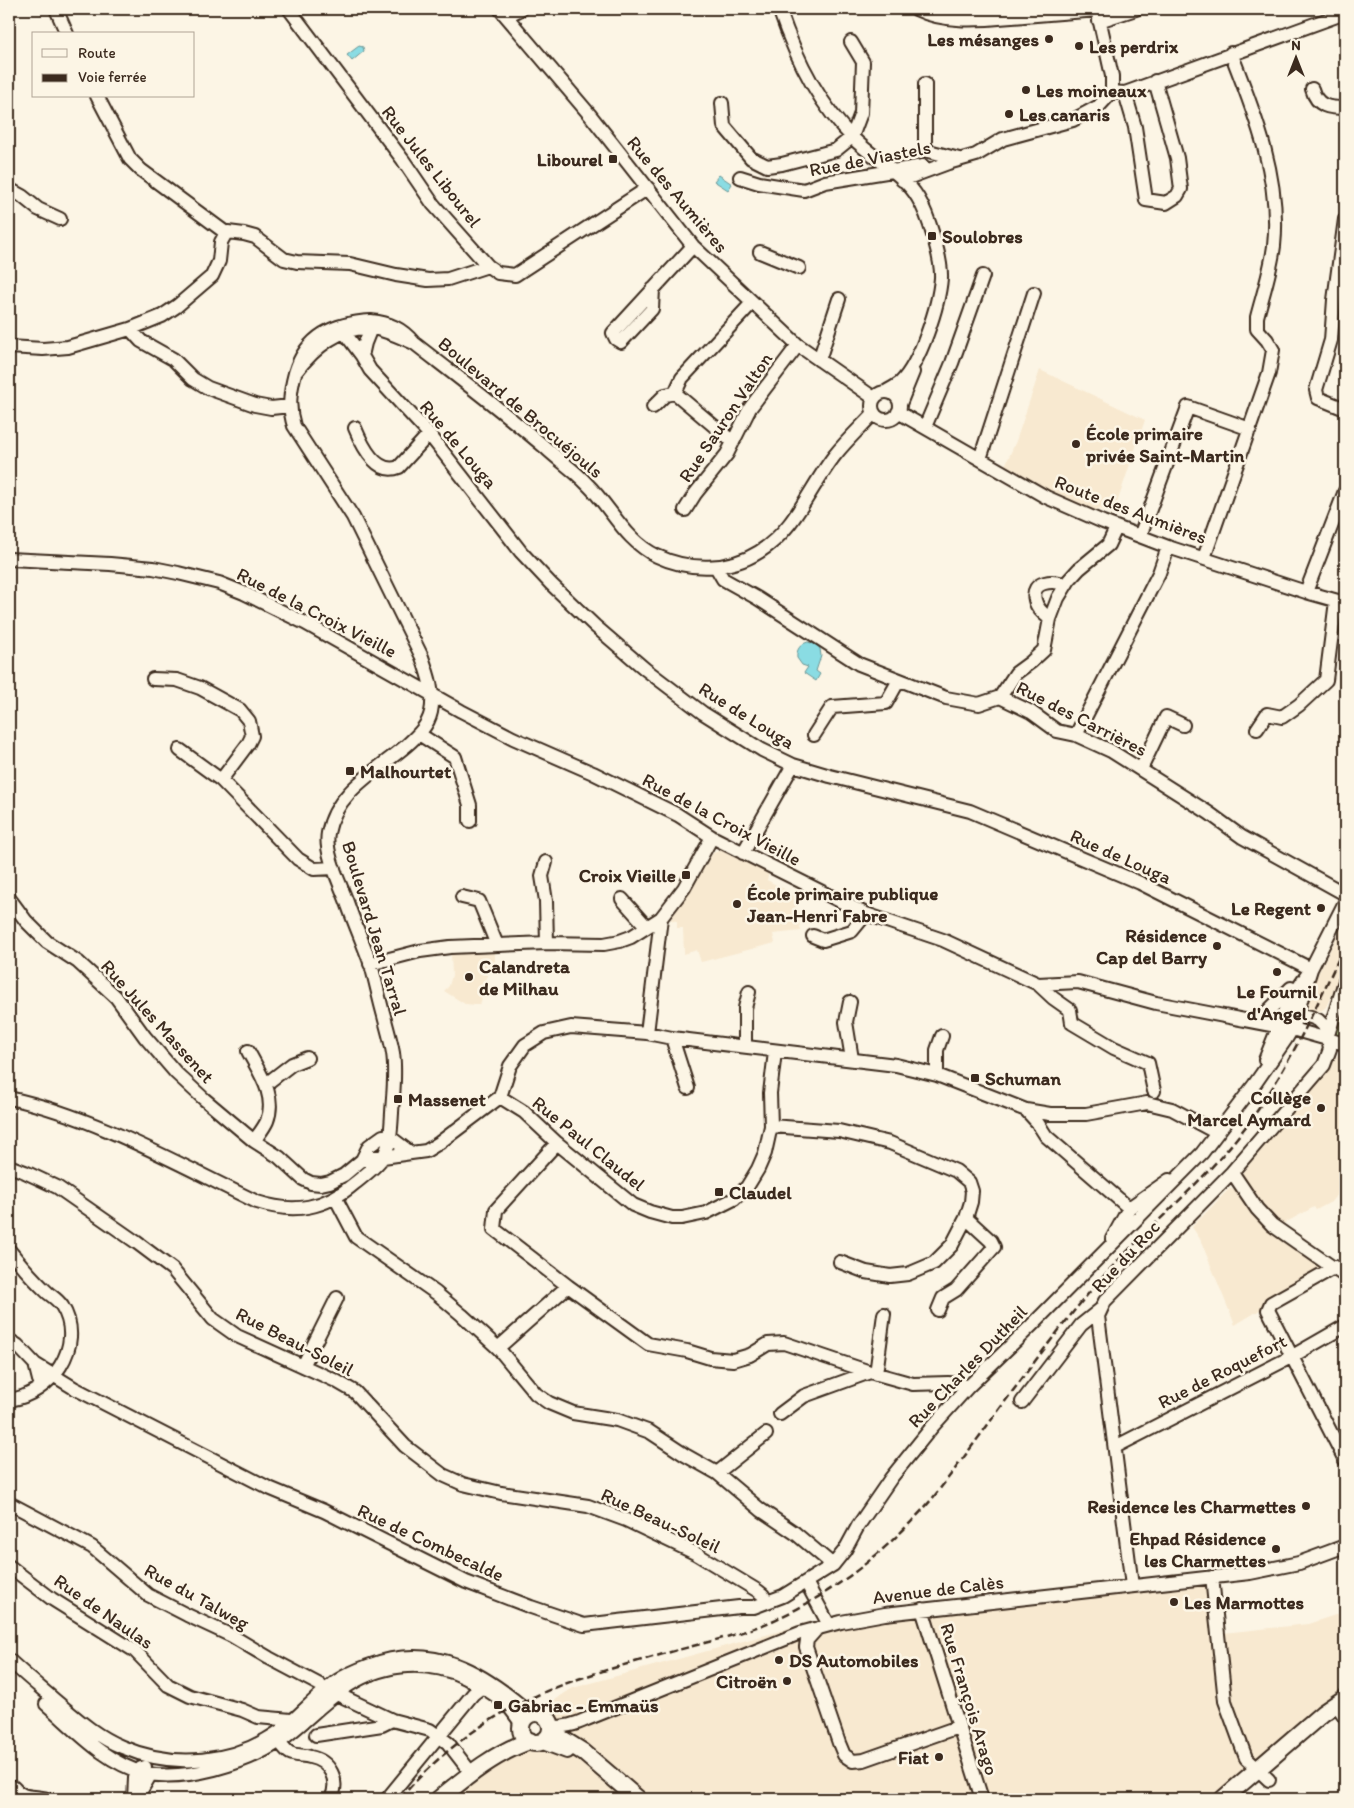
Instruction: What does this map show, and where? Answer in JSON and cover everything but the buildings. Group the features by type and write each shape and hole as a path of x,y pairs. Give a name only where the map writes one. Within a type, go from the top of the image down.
{"main road":[{"path":"1223,1799 1263,1775 1340,1701"},
{"path":"439,1799 536,1730"},
{"path":"536,1730 574,1756 623,1799"},
{"path":"536,1730 559,1738 583,1752 638,1799"}],"street":[{"path":"56,9 66,32"},
{"name":"Rue Jules Libourel","path":"289,9 403,160 433,204 488,266 498,274 515,275 648,188"},
{"path":"503,13 521,9"},
{"path":"779,9 792,45 807,75 830,111 852,137 891,170 918,197 924,209 939,260 941,276 936,307 916,359 912,378 899,408 892,418 879,416 872,405 874,398 900,383 916,359"},
{"path":"916,9 949,19 1098,14 1136,9"},
{"name":"Rue des Aumières","path":"503,13 590,115 693,246 798,345 874,398"},
{"path":"1098,14 1112,76 1112,92 1125,94 1231,53 1345,13"},
{"path":"722,103 724,126 751,158 767,166 836,150 852,137 861,113 863,62 851,42"},
{"path":"1204,558 1260,401 1269,373 1273,350 1257,329 1257,317 1274,247 1273,191 1265,149 1255,114 1231,53"},
{"path":"1125,94 1134,126 1146,200 1166,203 1177,196 1181,189 1177,158 1155,81"},
{"path":"925,84 925,150 962,160"},
{"path":"1312,89 1314,96 1321,105 1330,108 1345,108"},
{"name":"Rue de Viastels","path":"740,176 759,183 804,190 825,182 962,160 976,155 1003,140 1073,120 1099,106 1112,92"},
{"path":"98,98 130,159 141,170 226,233 235,232 255,238 284,259 297,262 350,264 396,275 428,280 448,279 488,266"},
{"name":"Rue de Viastels","path":"902,180 948,163"},
{"path":"9,189 22,196 38,209 60,219"},
{"path":"1345,218 1334,300 1331,340 1316,390 1318,398 1345,409"},
{"path":"9,347 57,349 130,329 162,316 177,306 212,276 219,261 221,242 226,233"},
{"path":"653,289 693,246"},
{"path":"760,252 799,268"},
{"path":"925,427 952,363 984,276"},
{"path":"980,459 1034,293"},
{"path":"819,360 839,299"},
{"path":"675,393 682,378 752,303"},
{"name":"Boulevard de Brocuéjouls","path":"414,343 407,333 391,325 371,321 337,326 317,337 299,359 290,393 290,406 294,426 302,441 342,498 358,525 412,633 428,672 431,704"},
{"path":"362,356 371,328"},
{"name":"Boulevard de Brocuéjouls","path":"295,373 318,347 328,339 344,332 371,328 388,332 414,343 513,420 586,482 635,542 658,557 684,565 716,567 731,564 758,553 773,542 785,530 836,455 849,440 879,416"},
{"path":"130,329 141,341 173,359 193,379 208,388 271,408 290,406"},
{"name":"Rue de Louga","path":"344,332 370,370 429,434 521,552 551,584 594,626 644,669 704,713 762,750 793,765 970,811 1140,883 1311,969"},
{"name":"Rue Sauron Valton","path":"685,510 695,494 727,454 750,408 798,345"},
{"path":"887,391 896,396 899,408"},
{"path":"653,407 665,395 675,393"},
{"path":"675,393 733,442"},
{"path":"1140,536 1188,407 1250,429"},
{"name":"Route des Aumières","path":"899,408 925,427 1046,498 1116,528 1168,547 1341,602 1326,680 1282,717 1267,714 1256,729"},
{"path":"355,428 362,444 378,465 386,468 399,467 429,434"},
{"path":"1306,592 1345,492"},
{"path":"1000,697 1016,673 1044,650 1050,619 1058,598 1079,569 1108,545 1116,528"},
{"path":"1076,735 1159,573 1168,547"},
{"name":"Rue de la Croix Vieille","path":"9,559 110,564 178,573 219,583 305,623 399,676 431,704 461,711 513,738 593,773 678,815 712,837 866,914 943,940 1038,984 1078,982 1156,1003 1256,1022 1284,1025 1345,1044"},
{"name":"Rue des Carrières","path":"716,567 723,579 757,598 859,664 946,698 979,704 1000,697 1031,712 1057,731 1076,735 1112,751 1210,813 1242,837 1345,894"},
{"path":"1050,619 1035,602 1037,589 1048,581 1056,581 1066,585"},
{"name":"Rue de la Croix Vieille","path":"399,676 413,676 428,672"},
{"path":"153,679 177,680 200,688 240,710 249,721 252,736 221,780"},
{"path":"814,735 832,707 886,703 899,680"},
{"name":"Boulevard Jean Tarral","path":"9,1098 52,1109 84,1120 257,1202 274,1207 309,1207 335,1197 351,1187 368,1172 373,1158 387,1136 392,1113 393,1053 370,964 328,850 327,835 336,809 343,799 419,734 429,719 431,704"},
{"path":"1141,769 1166,717 1183,725"},
{"path":"419,734 455,757 470,805 470,821"},
{"path":"180,750 221,780 298,859 314,868 334,868"},
{"path":"743,853 793,765"},
{"path":"370,964 420,951 450,947 547,943 604,944 631,937 661,918 688,881 712,837"},
{"path":"546,862 542,876 546,901 547,943"},
{"path":"462,897 479,901 497,945"},
{"name":"Rue Jules Massenet","path":"9,898 26,921 47,942 78,962 116,997 145,1037 176,1073 254,1141 279,1157 303,1179 311,1183 320,1184 330,1182 344,1175 373,1158 370,1146 387,1136"},
{"path":"622,899 646,926"},
{"path":"1284,1025 1288,1003 1311,969 1345,902"},
{"path":"813,936 823,940 852,931 866,914"},
{"path":"647,1033 661,918"},
{"path":"1284,1025 1296,1014 1311,969"},
{"path":"1256,1022 1311,969"},
{"path":"1296,1014 1318,1017 1328,1013 1345,980"},
{"name":"Rue du Roc","path":"1132,1586 1098,1316 1105,1301 1232,1172 1324,1065 1330,1049 1321,1036 1345,980"},
{"path":"1038,984 1070,1010 1072,1023 1114,1048 1148,1063 1154,1091"},
{"path":"745,1046 745,1008 749,992"},
{"path":"850,1002 846,1022 852,1059"},
{"path":"1311,1017 1318,1020 1326,1028 1321,1036"},
{"name":"Rue Charles Dutheil","path":"833,1565 845,1550 858,1526 891,1478 932,1426 968,1387 1105,1253 1195,1161 1254,1085 1284,1025"},
{"path":"373,1158 426,1151 440,1143 500,1097 510,1066 525,1045 544,1033 571,1027 647,1033 672,1038 745,1046 775,1052 896,1065 937,1075 1026,1110 1050,1114 1086,1114 1147,1103 1170,1108 1217,1133"},
{"path":"937,1075 937,1050 942,1036"},
{"path":"672,1038 688,1088"},
{"path":"1304,1088 1320,1075 1338,1053 1345,1050"},
{"path":"248,1051 266,1084 270,1110 267,1120 254,1141"},
{"name":"Rue Paul Claudel","path":"500,1097 524,1112 557,1143 633,1205 672,1218 682,1218 719,1208 741,1193 758,1169 765,1153 771,1126 770,1093 775,1052"},
{"path":"266,1084 292,1064 308,1058"},
{"path":"1026,1110 1046,1136 1129,1208"},
{"path":"771,1126 839,1131 890,1143 956,1171 969,1182 972,1191 966,1218 952,1246 934,1264 908,1274 890,1276 866,1272 840,1262"},
{"path":"387,1136 411,1153"},
{"path":"557,1143 496,1210 494,1229 648,1344 687,1351 710,1358 733,1360 750,1355 768,1344 784,1343 873,1373 913,1384 948,1383 968,1387"},
{"name":"Rue Charles Dutheil","path":"1105,1253 1129,1208 1195,1161"},
{"name":"Rue Beau-Soleil","path":"9,1166 57,1187 136,1242 172,1269 214,1319 236,1336 336,1381 355,1392 406,1446 443,1475 463,1484 501,1493 588,1506 626,1520 695,1553 758,1591 766,1601"},
{"path":"1232,1172 1257,1208 1272,1225 1345,1276"},
{"path":"335,1197 356,1237 436,1292 498,1348 536,1394 549,1404 573,1413 617,1420 650,1432 685,1455 717,1472 761,1510 795,1534 833,1565"},
{"path":"938,1310 943,1298 956,1290 994,1247 992,1241 966,1218"},
{"path":"9,1250 48,1293 61,1317 64,1337 59,1357 46,1376 9,1398"},
{"path":"1335,1268 1271,1303 1268,1310 1345,1460"},
{"path":"498,1348 568,1286"},
{"path":"302,1366 337,1298"},
{"path":"1022,1402 1081,1325 1101,1309"},
{"path":"873,1373 884,1314"},
{"name":"Rue de Roquefort","path":"1115,1447 1291,1357 1345,1326"},
{"name":"Rue de Combecalde","path":"9,1340 17,1345 46,1376 269,1488 324,1511 466,1582 584,1625 739,1607 754,1607 783,1596 833,1565"},
{"path":"780,1414 804,1396 873,1373"},
{"path":"717,1472 766,1434"},
{"name":"Rue du Talweg","path":"9,1504 92,1547 148,1595 232,1636 320,1685"},
{"name":"Avenue de Calès","path":"536,1730 576,1725 587,1718 800,1633 829,1625 876,1615 922,1609 1250,1573 1299,1563 1345,1546"},
{"name":"Rue de Naulas","path":"9,1566 52,1599 135,1651 168,1685 190,1696 242,1710 258,1717 291,1720"},
{"path":"1212,1577 1225,1701 1246,1758 1263,1775"},
{"path":"806,1582 829,1625"},
{"name":"Rue François Arago","path":"922,1609 982,1799"},
{"path":"815,1630 807,1640 806,1647 844,1755 853,1761 864,1760 958,1727"},
{"path":"135,1799 135,1778 146,1766 152,1764 192,1768 255,1745 280,1730 337,1681 381,1661 417,1656 449,1662 482,1676 536,1730"},
{"path":"9,1660 104,1739 140,1754 168,1760 220,1758"},
{"path":"9,1670 109,1757 124,1766 142,1772 166,1776 192,1774 258,1753 279,1741 342,1690 359,1679 383,1670 409,1666 431,1666 457,1674 508,1704 536,1730"},
{"path":"387,1799 474,1694 482,1687"},
{"path":"340,1695 392,1720 430,1730 448,1743 472,1774"},
{"path":"1340,1701 1345,1717"},
{"path":"316,1735 382,1724 392,1720"},
{"path":"85,1725 104,1745 118,1753 134,1758 141,1766 142,1772"},
{"path":"279,1741 290,1753 322,1761 330,1769 335,1784 330,1799"},
{"path":"13,1787 18,1793 25,1796 47,1799"}],"shaded area":[{"name":"École primaire privée Saint-Martin","path":"1040,370 1145,420 1113,515 1099,509 1093,513 1080,508 1004,468 1016,441"},
{"name":"École primaire publique Jean-Henri Fabre","path":"722,850 769,873 767,880 793,894 801,931 773,934 775,943 701,962 697,950 684,954 683,928 677,928 677,921 671,920 673,911 685,897 713,853"},
{"path":"1345,921 1345,966 1326,1007 1321,1011 1311,1010 1306,1006 1305,999"},
{"name":"Calandreta de Milhau","path":"495,952 495,963 483,983 481,1002 478,1005 465,1004 444,991 449,986 452,975 451,953"},
{"name":"Collège Marcel Aymard","path":"1341,1052 1345,1053 1345,1184 1331,1202 1316,1210 1314,1207 1281,1225 1246,1186 1242,1177 1243,1172"},
{"path":"1229,1189 1234,1189 1237,1192 1251,1214 1264,1227 1325,1269 1263,1304 1263,1308 1235,1325 1200,1239 1192,1227"},
{"path":"1217,1580 1223,1633 1308,1624 1338,1614 1345,1632 1345,1690 1327,1702 1213,1799 454,1799 500,1760 553,1736 557,1719 549,1703 573,1688 808,1622"}],"green space":[{"path":"1345,997 1345,1040 1337,1035 1335,1031"}],"water":[{"path":"359,46 363,47 364,51 352,61 347,55"},
{"path":"719,175 732,184 728,190 714,181"},
{"path":"808,642 817,645 820,649 821,656 816,671 820,674 816,681 804,673 808,667 802,665 797,658 799,648"}],"railway":[{"path":"400,1799 416,1780 453,1747 516,1705 587,1676 732,1635 772,1621 795,1610 838,1584 859,1569 897,1536 932,1499 1048,1344 1088,1294 1124,1254 1219,1159 1253,1117 1283,1070 1309,1021 1345,945"}],"place":[{"name":"Les mésanges","path":"1049,39"},
{"name":"Les perdrix","path":"1079,46"},
{"name":"Les moineaux","path":"1026,90"},
{"name":"Les canaris","path":"1009,114"},
{"name":"Libourel","path":"613,159"},
{"name":"Soulobres","path":"932,236"},
{"name":"École primaire privée Saint-Martin","path":"1076,444"},
{"name":"Malhourtet","path":"350,771"},
{"name":"Croix Vieille","path":"686,875"},
{"name":"École primaire publique Jean-Henri Fabre","path":"737,904"},
{"name":"Le Regent","path":"1321,908"},
{"name":"Résidence Cap del Barry","path":"1217,946"},
{"name":"Le Fournil d'Angel","path":"1277,972"},
{"name":"Calandreta de Milhau","path":"469,977"},
{"name":"Schuman","path":"975,1078"},
{"name":"Massenet","path":"398,1099"},
{"name":"Collège Marcel Aymard","path":"1321,1108"},
{"name":"Claudel","path":"719,1192"},
{"name":"Residence les Charmettes","path":"1306,1506"},
{"name":"Ehpad Résidence les Charmettes","path":"1276,1549"},
{"name":"Les Marmottes","path":"1174,1602"},
{"name":"DS Automobiles","path":"779,1660"},
{"name":"Citroën","path":"787,1681"},
{"name":"Gabriac - Emmaüs","path":"498,1705"},
{"name":"Fiat","path":"939,1757"}]}
